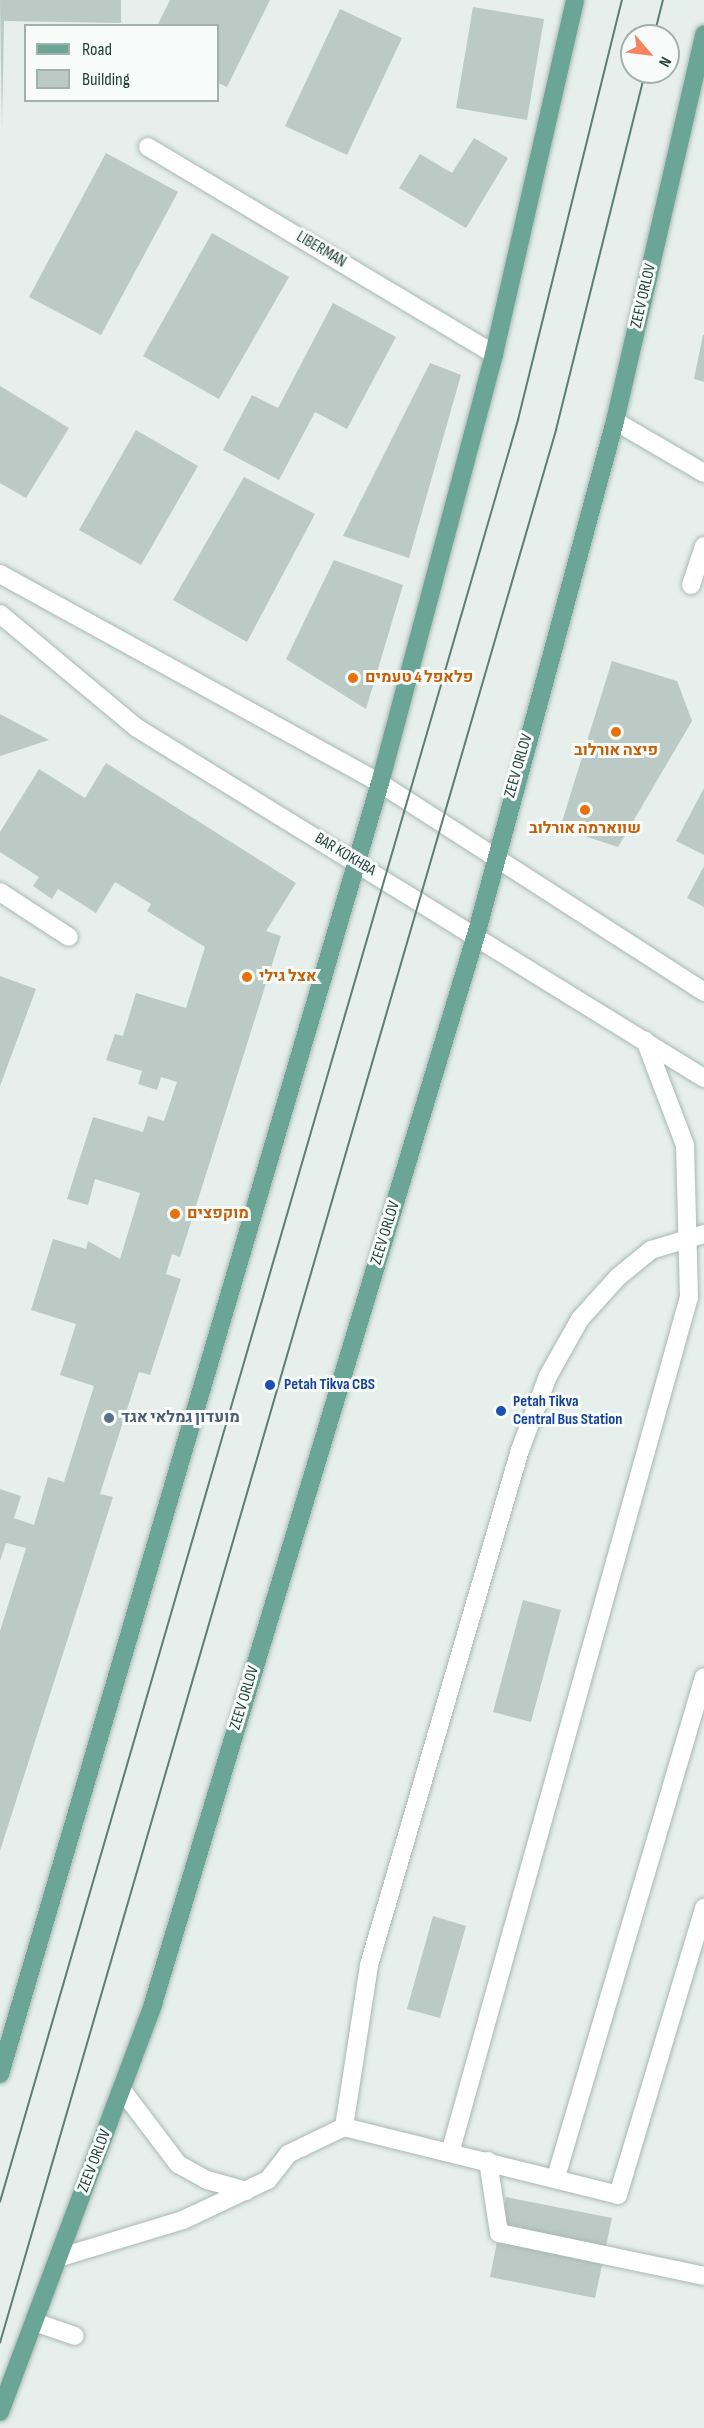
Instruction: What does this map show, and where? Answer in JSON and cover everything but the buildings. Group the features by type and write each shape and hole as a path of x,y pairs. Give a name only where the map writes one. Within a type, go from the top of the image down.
{"main road":[{"path":"0,2074 380,783 494,354 575,0"},
{"name":"ZEEV ORLOV","path":"0,2412 153,2004 476,935 494,855 615,421 704,34"}],"street":[{"name":"LIBERMAN","path":"148,147 494,354"},
{"path":"615,421 704,472"},
{"path":"691,585 704,546"},
{"path":"0,574 380,783 704,992"},
{"name":"BAR KOKHBA","path":"0,614 138,728 704,1078"},
{"path":"0,892 69,937"},
{"path":"450,2153 675,1360 689,1297 697,1235 685,1145 645,1040"},
{"path":"344,2127 369,1965 520,1450 548,1376 580,1318 618,1277 651,1250 697,1235"},
{"path":"556,2177 704,1677"},
{"path":"58,2258 183,2220 247,2191 268,2180 288,2154 344,2127 556,2177 618,2195 704,1908"},
{"path":"122,2090 178,2164 207,2180 247,2191"},
{"path":"488,2161 499,2233 704,2276"},
{"path":"34,2322 75,2336"}],"tram line":[{"path":"0,2202 518,420 622,0"},
{"path":"657,24 663,0"},
{"path":"0,2343 556,430 642,84"}],"place":[{"name":"פלאפל 4 טעמים","path":"353,678"},
{"name":"פיצה אורלוב","path":"616,732"},
{"name":"שווארמה אורלוב","path":"585,810"},
{"name":"אצל גילי","path":"247,977"},
{"name":"מוקפצים","path":"175,1214"},
{"name":"Petah Tikva CBS","path":"270,1385"},
{"name":"Petah Tikva Central Bus Station","path":"501,1411"},
{"name":"מועדון גמלאי אגד","path":"109,1418"}]}
